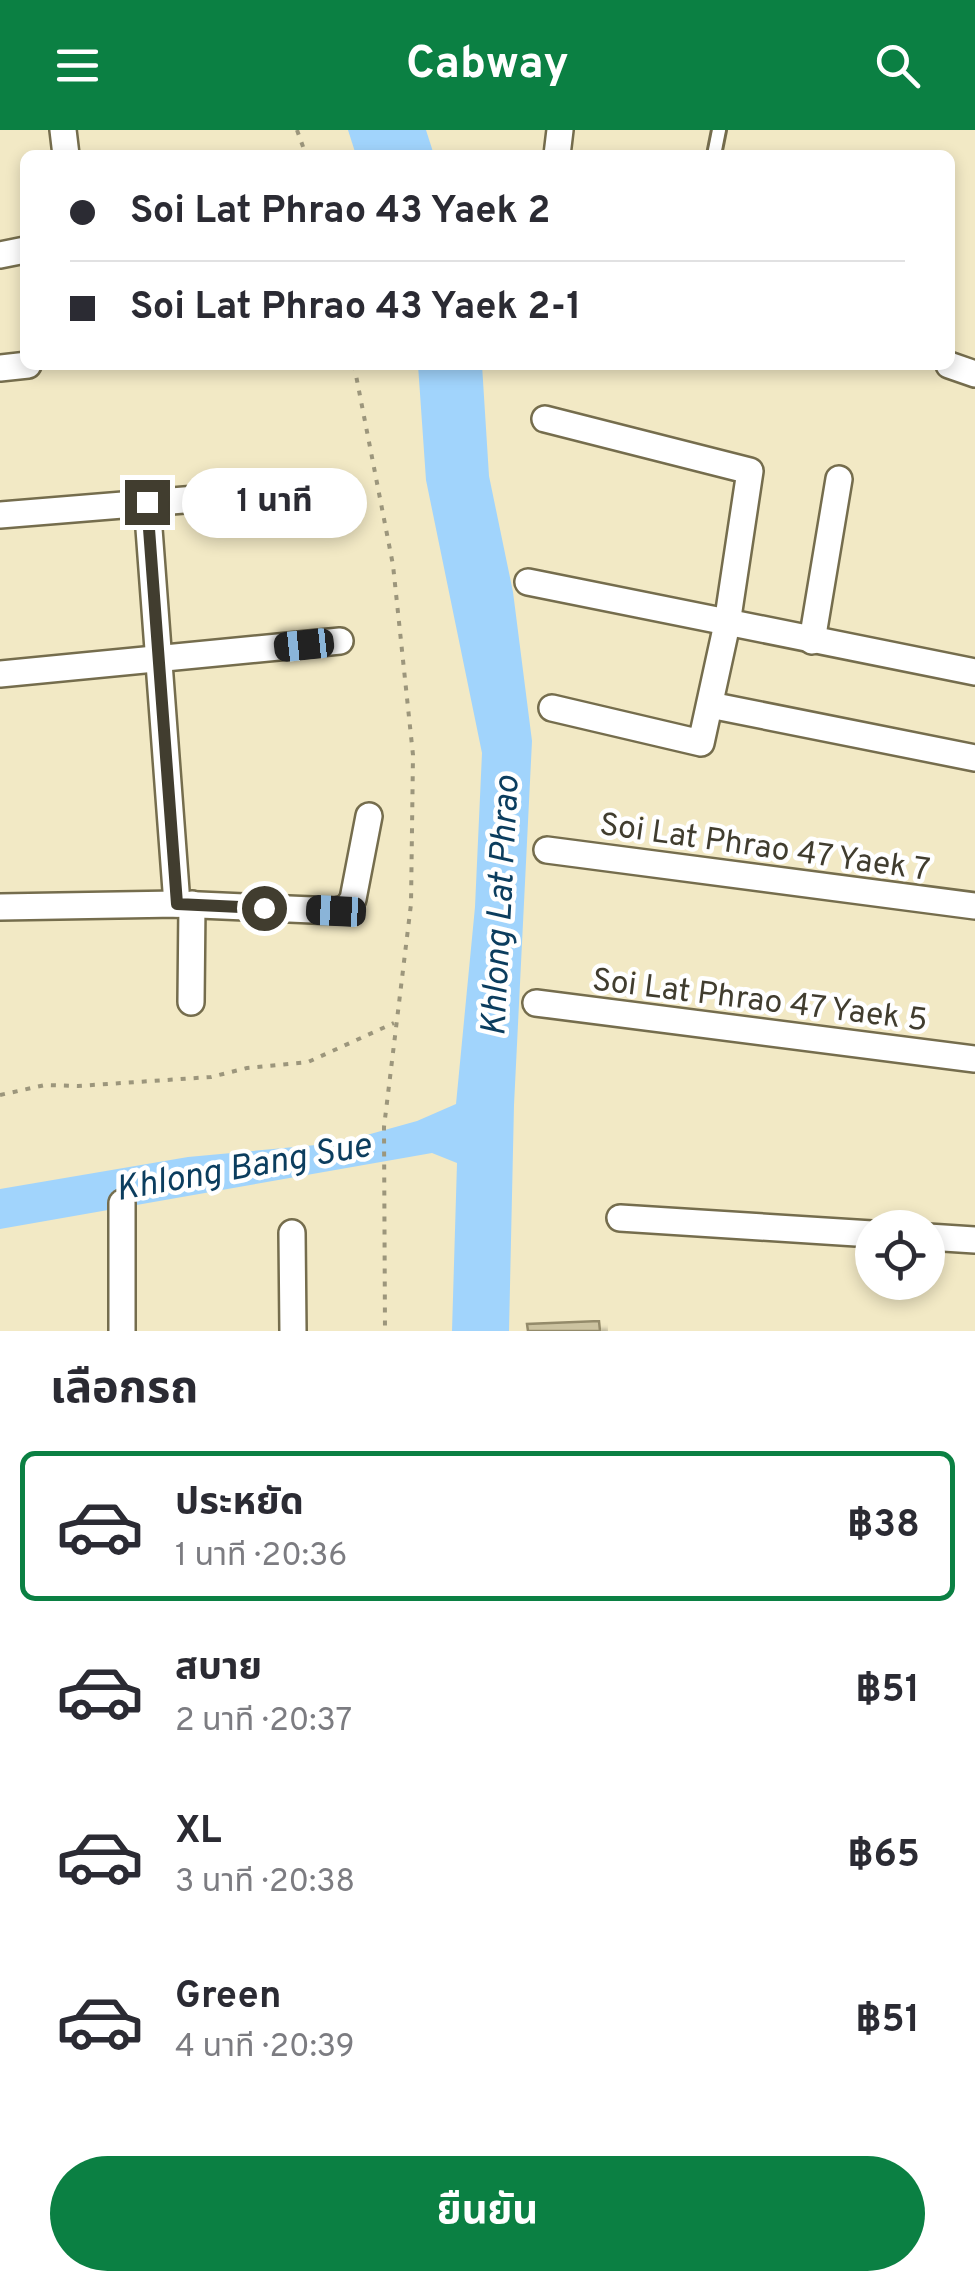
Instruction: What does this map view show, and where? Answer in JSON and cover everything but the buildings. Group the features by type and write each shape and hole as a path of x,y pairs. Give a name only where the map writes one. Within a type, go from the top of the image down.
{"street":[{"path":"546,420 750,471 726,624 701,743 552,708"},
{"path":"812,642 840,479"},
{"path":"0,515 306,490"},
{"path":"147,502 191,1002"},
{"path":"528,582 975,672"},
{"path":"0,674 340,641"},
{"path":"710,705 975,758"},
{"path":"0,907 184,904 336,911 347,908 353,900 370,816"},
{"name":"Soi Lat Phrao 47 Yaek 7","path":"547,850 975,906"},
{"name":"Soi Lat Phrao 47 Yaek 5","path":"536,1003 975,1059"},
{"path":"122,1203 122,1331"},
{"path":"620,1218 855,1233"},
{"path":"292,1233 293,1331"},
{"path":"945,1238 975,1240"}],"path":[{"path":"355,370 392,566 413,756 411,904 384,1127 386,1331"},
{"path":"0,1095 45,1085 211,1076 308,1062 397,1022"}],"water":[{"path":"348,130 426,130 432,150 354,150"},
{"path":"418,370 482,370 489,476 513,592 532,741 514,1105 509,1331 452,1331 457,1163 432,1153 0,1229 0,1189 188,1157 338,1143 417,1121 456,1104 475,907 482,753 426,480"}],"route":[{"path":"147,502 177,904 264,908"}],"water label":[{"name":"Khlong Lat Phrao","path":"499,906"},
{"name":"Khlong Bang Sue","path":"243,1166"}]}
